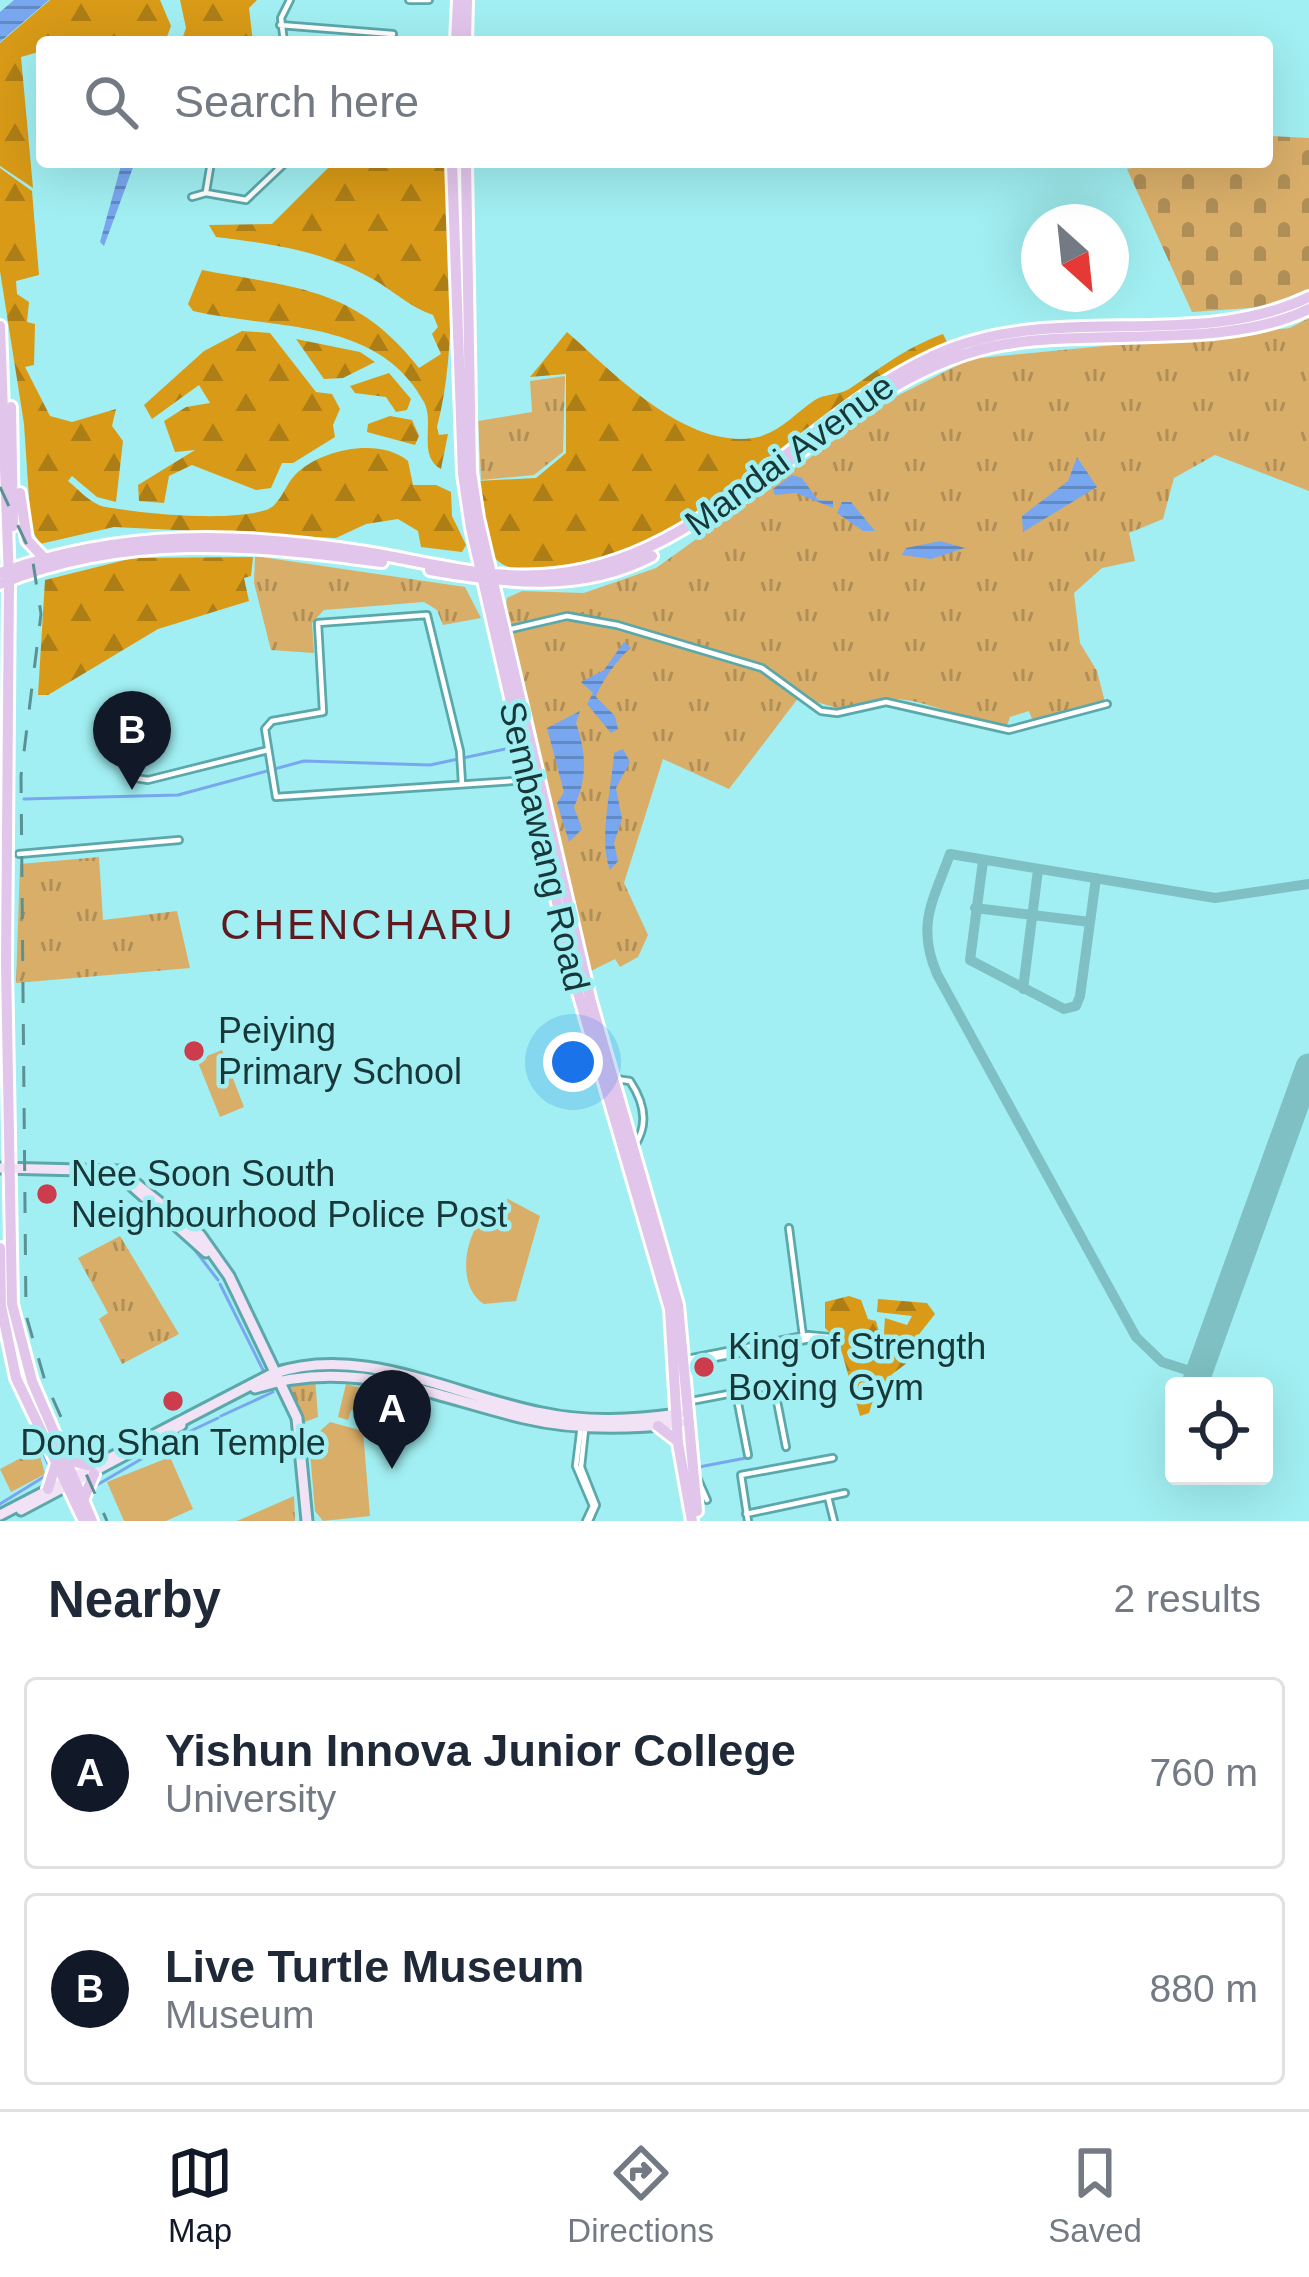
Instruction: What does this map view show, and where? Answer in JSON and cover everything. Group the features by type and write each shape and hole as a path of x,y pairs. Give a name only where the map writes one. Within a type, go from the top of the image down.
{"main road":[{"path":"457,36 463,0"},
{"path":"463,0 466,36"},
{"name":"Sembawang Road","path":"466,168 471,472 480,548"},
{"path":"452,173 467,186"},
{"name":"Sembawang Road","path":"452,173 463,477 494,606 506,630 534,777 678,1305 685,1362 676,1416 678,1442 696,1521"},
{"name":"Mandai Avenue","path":"516,578 592,569 640,554 682,532 861,397 914,364 957,346 1030,333 1241,318 1309,297"},
{"name":"Mandai Avenue","path":"487,576 592,577 653,555 744,497 917,372 959,355 1032,340 1244,327 1309,309"},
{"path":"0,326 27,540 45,559"},
{"path":"4,365 8,599 4,1171 17,1335 60,1459 49,1492"},
{"path":"5,573 13,445"},
{"path":"5,573 137,539 209,534 444,565 487,576"},
{"path":"5,573 37,572 112,552 188,544 270,546 487,576"},
{"path":"444,565 464,561 480,548 516,578 494,606 458,575"},
{"path":"8,599 37,572"},
{"name":"Sembawang Road","path":"506,630 534,777 606,1093 685,1362"},
{"path":"4,1171 111,1168 129,1175 193,1228 217,1257 299,1426 303,1521"},
{"path":"0,1248 1,1306 16,1378 88,1521"},
{"path":"0,1518 277,1377 369,1376 524,1418 583,1423 676,1416 678,1442"},
{"name":"Sembawang Road","path":"676,1416 696,1521"},
{"path":"60,1459 93,1470"},
{"path":"80,1503 93,1470"},
{"path":"49,1492 80,1503"}],"street":[{"path":"283,36 280,25 290,0"},
{"path":"409,0 429,0"},
{"path":"280,25 393,34"},
{"path":"206,193 210,168"},
{"path":"192,197 206,193 246,200 280,168"},
{"path":"461,784 460,754 431,622 417,612 317,623 323,712 270,722 265,729 275,797 461,784 534,777"},
{"path":"506,630 567,616 617,625 762,668 821,711 844,713 886,703 1009,730 1107,704"},
{"path":"135,778 148,780 268,750"},
{"path":"19,854 179,840"},
{"path":"606,1093 614,1079 630,1081 644,1118 634,1145"},
{"path":"789,1228 803,1336"},
{"path":"803,1336 827,1336 685,1362 803,1336"},
{"path":"676,1416 736,1393 792,1382"},
{"path":"774,1386 785,1444 776,1443"},
{"path":"736,1393 747,1452 756,1447"},
{"path":"583,1423 580,1475 596,1505 587,1521"},
{"path":"833,1458 741,1475 747,1518 844,1493"},
{"path":"690,1473 701,1475 707,1500"},
{"path":"828,1497 834,1521"}],"green space":[{"path":"50,0 160,0 171,26 167,36 36,36 36,53 21,57 33,188 0,166 0,43"},
{"path":"180,0 257,0 249,8 252,36 183,36"},
{"path":"1273,136 1309,138 1309,289 1264,307 1192,312 1127,169 1273,168"},
{"path":"0,168 32,191 39,275 16,281 17,294 29,302 27,322 35,324 34,365 25,367 50,416 72,422 116,409 112,426 123,441 116,502 97,497 72,476 68,481 86,497 101,506 143,512 250,514 271,508 295,475 319,458 350,449 382,449 408,461 413,485 436,485 451,492 452,516 466,545 462,552 421,547 418,531 398,519 366,524 336,538 114,527 40,544 31,528 24,424 0,271"},
{"path":"328,168 447,168 450,329 437,427 439,435 448,434 441,469 430,456 424,402 404,374 380,355 322,332 193,311 188,304 202,270 267,282 347,306 372,321 419,368 441,354 432,334 438,327 433,315 369,277 313,254 216,237 209,225 272,224"},
{"path":"1309,318 1309,491 1215,455 1174,478 1163,519 1129,533 1135,561 1102,568 1074,593 1080,643 1097,671 1105,702 1033,722 1029,711 1010,717 1007,726 906,700 866,702 844,710 799,697 729,789 663,759 624,883 648,935 638,957 620,967 615,959 591,971 505,614 507,598 522,591 584,593 656,568 893,398 970,359 1290,328"},
{"path":"242,331 270,333 316,392 332,394 340,409 333,425 335,437 293,463 282,463 271,488 256,490 192,465 169,476 164,503 139,501 138,485 195,450 175,452 164,421 186,407 210,403 199,385 152,419 144,405 204,351"},
{"path":"567,332 627,385 675,419 727,438 771,432 815,400 849,389 916,346 943,334 948,344 875,384 744,486 674,531 609,558 527,571 506,566 492,554 477,481 536,478 566,453 566,374 530,377"},
{"path":"296,339 360,352 375,362 343,378 324,379"},
{"path":"389,373 411,399 407,410 396,412 386,397 355,393 350,386"},
{"path":"565,376 563,452 534,475 481,480 478,421 532,412 530,381"},
{"path":"390,416 412,420 419,436 415,445 367,432 368,424"},
{"path":"255,556 465,587 481,618 443,625 437,610 424,602 324,610 312,623 314,653 271,650 254,583"},
{"path":"253,557 251,576 244,578 249,601 158,629 48,695 38,695 45,580 133,558"},
{"path":"99,857 103,920 177,911 190,968 16,983 20,864"},
{"path":"176,918 180,939 148,944 144,923"},
{"path":"222,1050 244,1107 220,1117 197,1060"},
{"path":"508,1199 540,1216 516,1301 484,1304 473,1294 468,1280 469,1246 483,1215"},
{"path":"120,1236 179,1334 122,1364 99,1319 108,1313 78,1258"},
{"path":"849,1296 861,1300 868,1319 876,1321 883,1347 885,1318 907,1325 912,1316 877,1312 878,1299 927,1303 935,1314 913,1342 919,1354 891,1375 907,1386 894,1402 886,1392 874,1397 869,1413 860,1416 840,1346 845,1340 839,1341 825,1328 825,1302"},
{"path":"315,1377 318,1417 302,1423 286,1381"},
{"path":"346,1384 365,1389 360,1412 351,1410 348,1420 338,1417"},
{"path":"330,1422 363,1431 370,1516 323,1521 315,1511 309,1441"},
{"path":"38,1449 45,1474 11,1492 0,1469"},
{"path":"170,1457 193,1509 166,1521 124,1521 107,1482"},
{"path":"294,1496 295,1521 237,1521"}],"water":[{"path":"14,0 49,0 0,42 0,12"},
{"path":"120,168 133,168 104,246 100,242"},
{"path":"1077,457 1097,487 1023,532 1022,516 1068,481"},
{"path":"792,475 802,478 818,500 833,501 833,508 796,493 775,495 773,489"},
{"path":"842,502 851,502 875,531 863,531 837,513"},
{"path":"940,541 965,548 931,559 902,555 906,548"},
{"path":"624,642 631,648 596,697 615,716 618,729 611,733 587,704 593,693 581,682 604,670"},
{"path":"580,711 576,723 583,775 574,807 582,829 569,842 557,803 564,792 547,728"},
{"path":"623,749 630,762 616,788 622,819 614,843 618,861 610,870 607,813 614,753"}],"waterway":[{"path":"24,799 178,795 304,761 430,765 515,747"},
{"path":"191,1245 218,1280"},
{"path":"220,1284 263,1370"},
{"path":"0,1333 10,1372"},
{"path":"221,1416 273,1392"},
{"path":"22,1403 49,1466"},
{"path":"178,1437 218,1418"},
{"path":"97,1485 167,1444"},
{"path":"699,1467 751,1457"},
{"path":"0,1504 47,1475"}],"taxiway":[{"path":"1199,1374 1162,1362 1136,1337 937,974 928,941 929,913 950,854 1215,898 1309,884"},
{"path":"983,861 970,960 1064,1009 1076,1006 1080,996 1096,878"},
{"path":"1023,989 1038,870"},
{"path":"975,908 1090,922"}],"runway":[{"path":"1197,1377 1309,1067"}],"railway":[{"path":"0,487 32,556 41,614 21,776 26,1315 45,1381 107,1521"}],"place":[{"name":"Live Turtle Museum","path":"132,790"},
{"name":"Peiying Primary School","path":"194,1051"},
{"name":"Nee Soon South Neighbourhood Police Post","path":"47,1194"},
{"name":"King of Strength Boxing Gym","path":"704,1367"},
{"name":"Dong Shan Temple","path":"173,1401"},
{"name":"Yishun Innova Junior College","path":"392,1469"}],"district":[{"name":"CHENCHARU","path":"368,924"}]}
